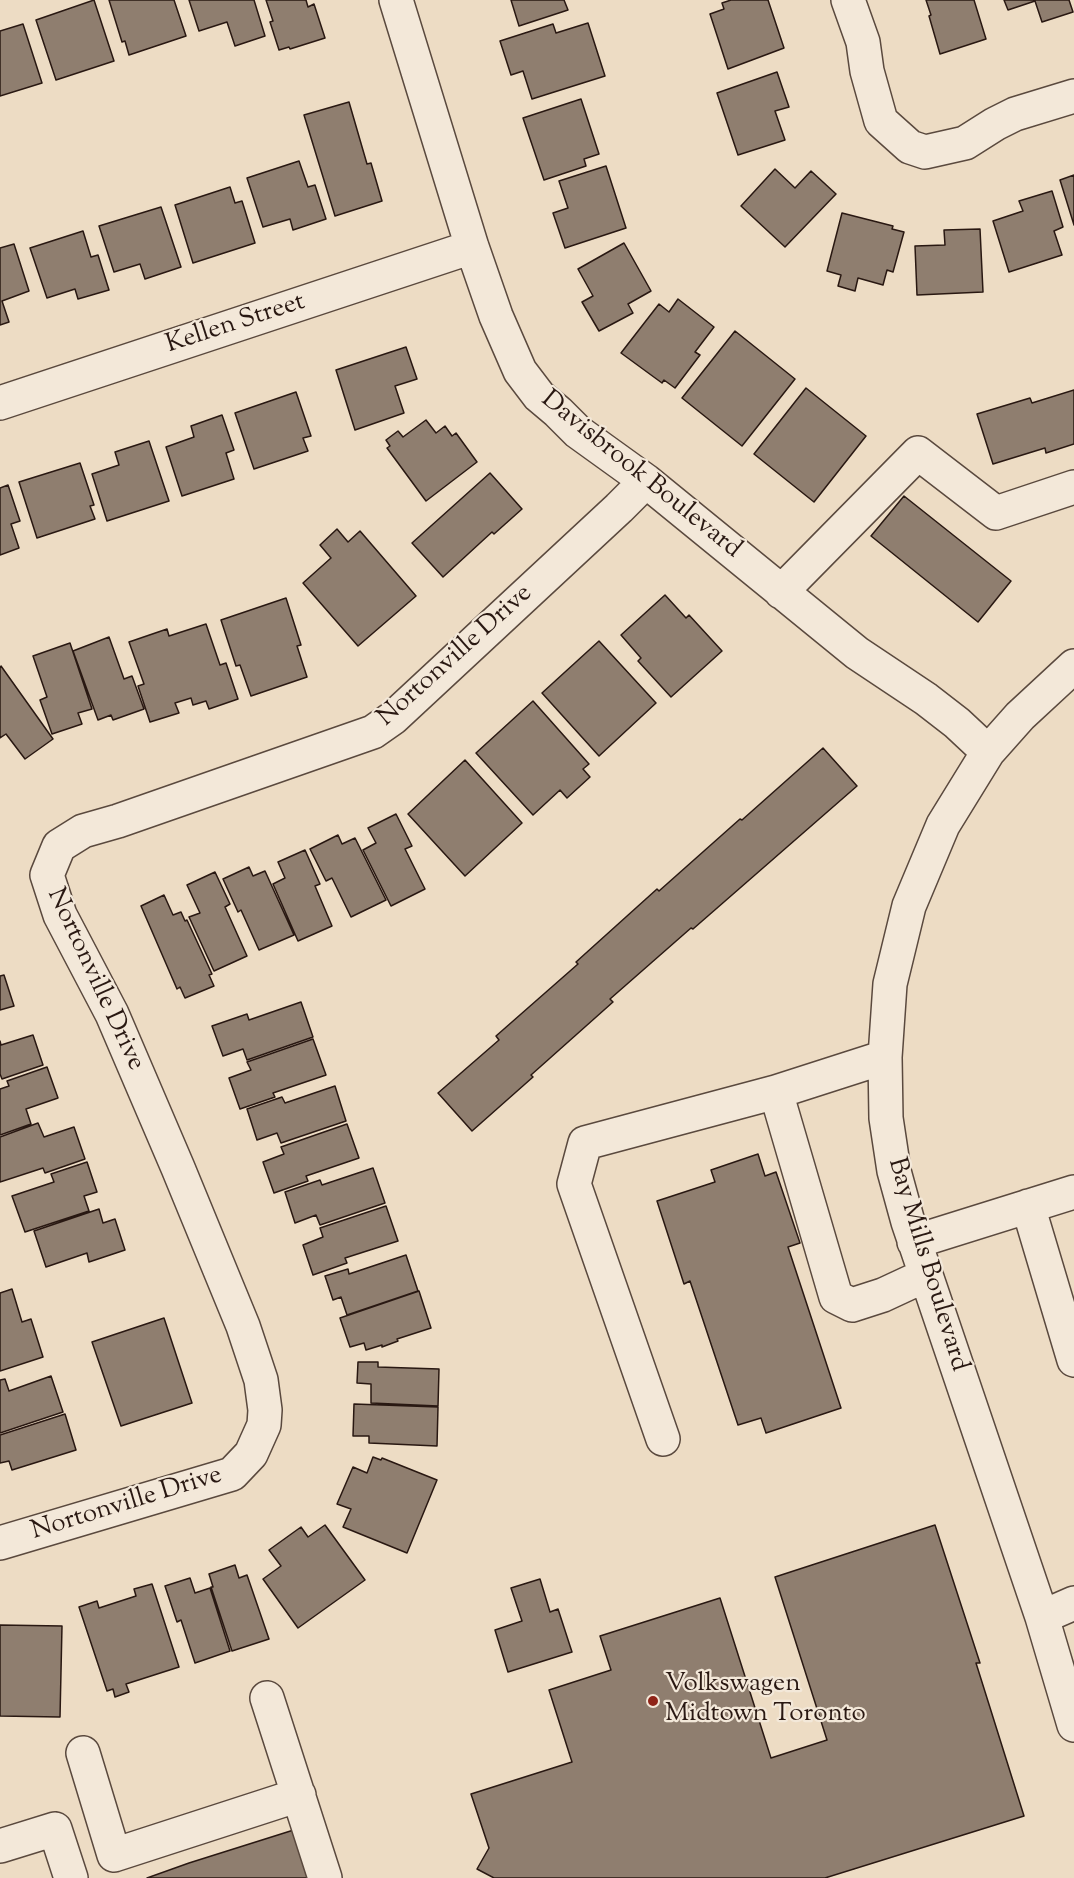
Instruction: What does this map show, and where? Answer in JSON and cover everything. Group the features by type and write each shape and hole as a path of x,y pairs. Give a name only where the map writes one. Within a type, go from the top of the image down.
{"street":[{"name":"Davisbrook Boulevard","path":"396,0 472,247 496,316 520,371 539,396 558,411 578,432 646,481 857,653 926,699 957,723 988,752"},
{"path":"848,0 863,42 867,71 881,121 910,147 925,152 965,143 1015,114 1074,96"},
{"name":"Kellen Street","path":"0,403 472,247"},
{"path":"781,592 918,453 996,513 1074,487"},
{"name":"Nortonville Drive","path":"0,1544 232,1474 251,1455 264,1425 265,1410 261,1380 243,1326 112,1014 60,915 47,875 59,846 83,831 129,818 373,732 410,702 646,481"},
{"name":"Bay Mills Boulevard","path":"1074,666 1020,716 988,752 943,825 909,906 890,984 885,1057 886,1118 894,1172 914,1242 1042,1617 1074,1725"},
{"path":"663,1439 574,1184 585,1143 776,1092 885,1057"},
{"path":"776,1092 836,1297 852,1305 883,1295 926,1275"},
{"path":"914,1242 1074,1192"},
{"path":"1028,1206 1074,1360"},
{"path":"1042,1617 1074,1604"},
{"path":"267,1698 325,1878"},
{"path":"83,1753 114,1855 299,1795"},
{"path":"0,1846 55,1829 71,1878"}],"building":[{"path":"94,0 114,61 56,80 36,20"},
{"path":"109,0 174,0 186,36 129,55 125,41 122,42"},
{"path":"189,0 254,0 265,36 235,46 227,22 199,31"},
{"path":"266,0 306,0 308,7 314,4 325,38 290,49 289,47 279,50"},
{"path":"511,0 564,0 568,10 519,26"},
{"path":"731,0 768,0 784,48 728,69 710,14 724,9 722,3"},
{"path":"926,0 974,0 986,39 940,54"},
{"path":"1004,0 1069,0 1073,12 1042,22 1035,1 1008,10"},
{"path":"588,23 605,76 532,99 523,71 511,75 500,41 553,24 556,33"},
{"path":"23,24 42,83 0,96 0,31"},
{"path":"777,72 789,107 775,111 785,140 738,155 717,93"},
{"path":"581,99 599,154 584,159 586,166 544,180 523,118"},
{"path":"349,102 367,164 371,163 382,201 335,216 304,115"},
{"path":"299,161 308,187 315,185 326,219 293,230 290,219 263,227 247,178"},
{"path":"606,166 626,228 565,248 553,213 568,208 559,181"},
{"path":"775,169 795,188 811,171 836,194 785,247 741,206"},
{"path":"1074,175 1074,225 1060,180"},
{"path":"230,187 235,203 242,201 255,243 193,263 175,205"},
{"path":"1052,191 1063,227 1054,231 1062,255 1009,272 993,221 1023,211 1019,201"},
{"path":"161,207 181,267 145,279 140,264 114,272 99,226"},
{"path":"842,213 893,226 892,229 904,232 893,272 887,270 883,285 858,278 855,291 838,286 841,275 827,271"},
{"path":"980,229 983,292 917,295 915,246 945,245 944,230"},
{"path":"83,231 91,257 98,255 109,290 78,299 75,289 47,298 30,248"},
{"path":"624,243 651,291 628,304 633,313 599,331 582,302 593,296 578,269"},
{"path":"14,244 29,291 2,301 9,322 0,325 0,248"},
{"path":"678,299 714,327 695,352 700,355 675,388 664,380 662,383 621,353 659,304 669,312"},
{"path":"735,331 795,379 742,446 682,398"},
{"path":"406,347 417,379 395,386 404,413 355,430 336,370"},
{"path":"806,388 866,436 814,502 754,454"},
{"path":"1074,390 1074,444 1046,453 1045,448 993,464 977,414 1030,398 1032,403"},
{"path":"296,392 311,436 303,438 308,451 254,469 235,413"},
{"path":"222,415 234,450 226,453 234,479 182,496 166,447 194,437 191,426"},
{"path":"426,420 436,433 445,426 452,436 456,433 477,462 426,501 387,448 390,446 386,440 398,431 403,437"},
{"path":"149,441 169,501 107,521 92,474 119,465 115,452"},
{"path":"80,463 94,505 90,506 95,519 37,538 19,482"},
{"path":"490,473 522,509 494,534 492,532 443,577 412,543"},
{"path":"8,485 20,521 11,524 19,548 0,555 0,488"},
{"path":"904,496 1011,581 978,622 871,536"},
{"path":"337,529 348,542 360,531 416,596 358,646 303,583 331,558 320,545"},
{"path":"665,595 686,618 689,615 722,651 671,697 638,661 641,658 621,635"},
{"path":"286,598 301,645 297,646 307,677 251,696 240,665 236,666 221,620"},
{"path":"206,624 220,665 226,663 238,699 209,709 206,701 193,705 191,698 175,703 179,713 150,722 138,686 144,684 129,642 167,629 169,636"},
{"path":"109,637 124,679 132,676 144,709 113,720 111,715 98,720 73,651"},
{"path":"599,641 656,703 599,756 542,693"},
{"path":"70,643 92,709 78,713 82,724 52,734 40,700 47,697 33,656"},
{"path":"1,666 53,739 25,759 6,734 0,738"},
{"path":"533,701 589,764 583,769 590,777 567,798 560,790 533,815 476,753"},
{"path":"823,748 857,786 610,999 613,1002 472,1131 438,1093 499,1040 496,1036 578,964 576,962 657,889 659,891"},
{"path":"465,760 522,823 465,876 408,814"},
{"path":"396,814 412,846 405,849 425,889 391,906 363,850 376,843 368,828"},
{"path":"338,835 342,844 355,838 386,900 351,917 332,878 326,881 310,849"},
{"path":"305,850 320,884 315,886 332,926 298,941 273,884 285,878 278,862"},
{"path":"249,867 253,876 265,871 294,935 259,950 241,910 238,912 223,879"},
{"path":"215,872 230,904 225,907 247,956 214,971 189,917 200,913 187,885"},
{"path":"164,895 173,915 181,912 185,921 187,920 212,974 209,975 214,986 185,998 180,987 177,989 141,906"},
{"path":"4,975 14,1006 0,1010 0,976"},
{"path":"301,1002 313,1037 247,1060 243,1049 223,1056 212,1026 247,1014 249,1020"},
{"path":"33,1035 43,1065 2,1079 0,1041 1,1045"},
{"path":"313,1039 326,1075 273,1093 275,1097 240,1109 229,1078 251,1070 247,1062"},
{"path":"47,1067 58,1098 26,1109 31,1124 0,1135 0,1089 9,1086 7,1081"},
{"path":"335,1086 346,1121 281,1143 277,1133 257,1140 247,1109 282,1097 285,1103"},
{"path":"38,1123 44,1137 74,1127 85,1159 45,1173 43,1168 0,1182 0,1137"},
{"path":"347,1124 359,1158 306,1176 308,1181 274,1193 263,1162 284,1154 281,1147"},
{"path":"758,1154 765,1176 776,1172 800,1243 788,1247 841,1408 766,1433 761,1418 738,1425 690,1281 684,1284 657,1201 715,1182 711,1170"},
{"path":"87,1162 97,1192 84,1196 89,1211 25,1232 12,1196 54,1182 51,1174"},
{"path":"373,1168 385,1203 320,1225 316,1215 295,1223 285,1192 320,1180 322,1185"},
{"path":"386,1206 398,1241 345,1258 347,1263 313,1275 303,1245 323,1237 320,1228"},
{"path":"99,1209 103,1223 115,1219 125,1250 89,1262 87,1253 46,1267 34,1231"},
{"path":"406,1255 418,1291 347,1315 341,1297 333,1300 325,1276 348,1269 349,1274"},
{"path":"12,1289 22,1322 31,1319 43,1357 0,1371 0,1293"},
{"path":"419,1291 431,1328 397,1339 398,1341 382,1347 382,1345 366,1350 364,1343 350,1347 340,1318"},
{"path":"164,1318 192,1403 121,1426 92,1342"},
{"path":"358,1362 378,1362 378,1367 439,1369 438,1406 371,1403 371,1384 357,1383"},
{"path":"51,1376 63,1412 0,1433 0,1380 5,1379 9,1391"},
{"path":"354,1404 438,1407 437,1446 369,1443 369,1436 353,1436"},
{"path":"65,1414 76,1450 12,1470 9,1461 0,1463 0,1435"},
{"path":"373,1457 381,1460 382,1458 437,1480 407,1553 343,1527 351,1509 337,1504 353,1467 367,1473"},
{"path":"325,1525 365,1580 298,1628 263,1579 281,1566 269,1550 301,1527 308,1537"},
{"name":"Volkswagen Midtown Toronto","path":"935,1525 980,1663 976,1663 1024,1816 825,1878 494,1878 477,1869 489,1848 471,1794 572,1762 549,1690 611,1670 600,1636 720,1598 771,1758 827,1740 775,1577"},
{"path":"235,1565 239,1578 247,1575 269,1639 232,1651 211,1587 213,1587 209,1574"},
{"path":"190,1578 195,1593 210,1588 230,1651 195,1663 181,1620 177,1622 165,1586"},
{"path":"540,1579 550,1612 558,1609 572,1652 508,1672 495,1630 522,1621 511,1588"},
{"path":"152,1584 179,1667 126,1684 129,1692 115,1697 113,1689 107,1691 79,1607 97,1601 99,1608 136,1596 134,1589"},
{"path":"0,1625 62,1626 60,1717 0,1716"},
{"path":"300,1828 316,1878 147,1878 189,1863"}],"place":[{"name":"Volkswagen Midtown Toronto","path":"653,1701"}]}
